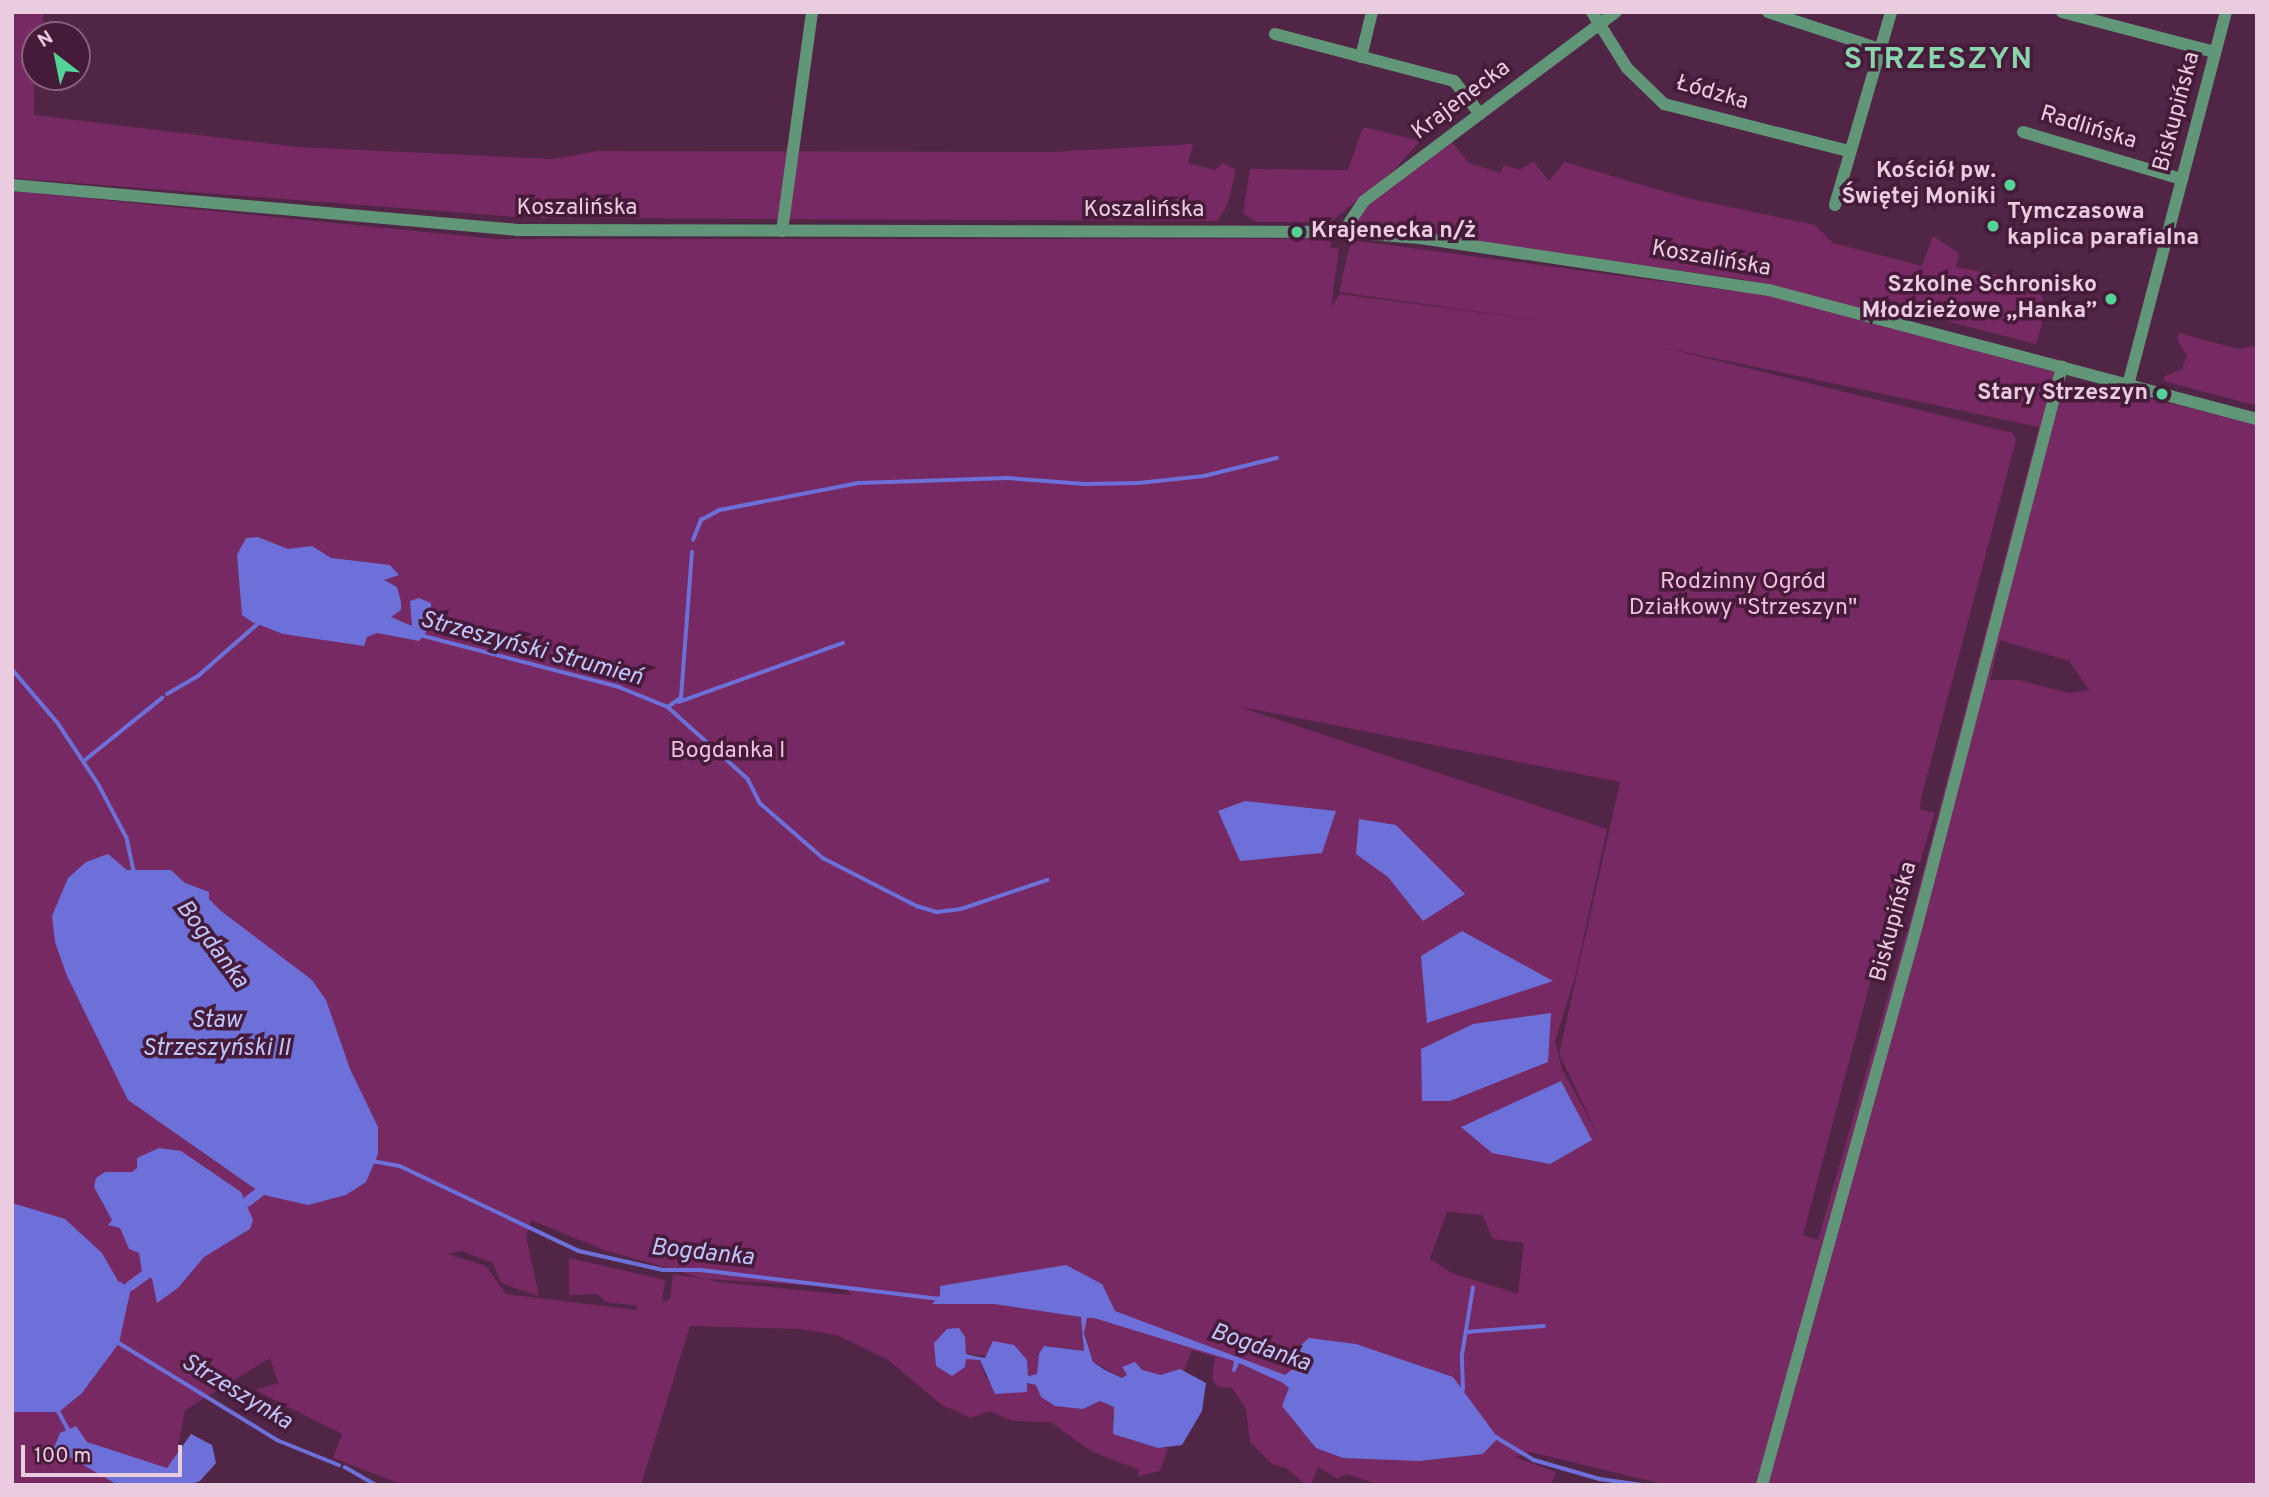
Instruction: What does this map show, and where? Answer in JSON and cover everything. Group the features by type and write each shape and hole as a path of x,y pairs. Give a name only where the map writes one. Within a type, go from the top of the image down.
{"street":[{"path":"782,231 812,12"},
{"path":"1361,57 1372,12"},
{"name":"Łódzka","path":"1592,12 1632,74 1664,104 1849,152"},
{"name":"Krajenecka","path":"1343,232 1359,205 1616,12"},
{"path":"1768,12 1877,48"},
{"path":"1835,205 1877,48 1891,12"},
{"path":"2062,12 2216,52"},
{"name":"Biskupińska","path":"2128,385 2226,12"},
{"path":"1275,34 1454,81 1480,114"},
{"name":"Radlińska","path":"2023,132 2182,179"},
{"name":"Koszalińska","path":"12,185 468,228 1343,232 1432,239 1747,285 2257,419"},
{"name":"Biskupińska","path":"1762,1485 1917,925 2062,367"}],"green space":[{"path":"12,12 44,12 43,21 21,21 21,91 34,91 34,115 298,147 553,159 597,151 1052,152 1193,144 1188,163 1214,170 1223,163 1236,170 1227,206 1217,221 528,218 12,178"},
{"path":"1363,127 1420,141 1393,171 1331,222 1256,222 1243,213 1250,169 1348,170"},
{"path":"1451,141 1469,163 1500,173 1504,165 1520,170 1533,161 1549,181 1564,162 1687,198 1815,225 1833,243 1922,266 1933,236 1959,253 1956,267 2040,283 2044,316 2036,344 1931,317 1858,309 1741,279 1363,228 1357,223 1358,212"},
{"name":"Bogdanka I","path":"12,191 496,239 1332,239 1330,248 1339,248 1331,307 1340,294 1536,320 1339,292 1351,240 1771,296 2055,372 2053,380 2066,384 2100,392 2109,389 2257,424 2257,1485 1667,1485 1530,1452 1515,1457 1556,1472 1551,1485 1382,1485 1346,1474 1338,1479 1318,1467 1311,1484 1305,1484 1286,1468 1272,1464 1250,1442 1246,1409 1232,1388 1217,1387 1212,1379 1215,1357 1192,1350 1184,1371 1161,1375 1122,1367 1127,1375 1122,1378 1093,1362 1082,1323 1084,1351 1044,1346 1039,1354 1037,1375 1027,1376 1027,1360 966,1354 965,1336 966,1358 980,1360 986,1378 1036,1385 1083,1409 1100,1401 1115,1407 1112,1419 1122,1437 1168,1449 1160,1471 1138,1476 1139,1470 1093,1452 1050,1422 1013,1421 989,1411 971,1418 942,1405 888,1360 837,1335 799,1329 690,1326 641,1485 404,1485 333,1458 342,1434 255,1390 278,1383 270,1358 185,1410 171,1485 12,1485","holes":["1661,347 2039,427 1914,906 1818,1240 1803,1235 1874,968 1888,970 1935,812 1920,810 1921,799 2016,440 2013,433","2000,640 2069,661 2089,690 2069,693 2018,680 1990,680","1237,706 1620,782 1559,1054 1598,1135 1562,1069 1555,1041 1575,977 1607,829","1447,1212 1482,1215 1493,1239 1524,1243 1518,1294 1452,1273 1430,1259","531,1220 604,1250 705,1279 673,1274 670,1299 662,1302 665,1280 569,1258 569,1295 597,1294 606,1302 637,1306 637,1310 506,1294 486,1266 447,1254 462,1251 493,1263 501,1283 539,1296 526,1236","706,1279 846,1288 851,1295 718,1282"]},
{"path":"2179,333 2238,349 2257,345 2257,406 2164,381 2165,376 2182,369 2187,355 2177,340"}],"water":[{"path":"258,537 288,549 312,546 331,558 390,565 399,575 384,580 397,587 401,602 401,610 391,617 412,626 410,601 419,598 431,603 432,625 419,641 377,633 367,637 364,646 283,634 252,622 242,615 237,555 246,538"},
{"path":"1245,801 1336,811 1322,853 1240,861 1218,811"},
{"path":"1359,819 1396,825 1465,894 1423,921 1388,877 1356,854"},
{"name":"Staw Strzeszyński II","path":"108,854 127,870 171,870 185,883 209,892 209,899 221,911 312,980 326,1000 350,1069 378,1127 378,1154 366,1182 346,1195 308,1205 264,1195 128,1100 67,976 55,942 52,916 68,878 86,862"},
{"path":"1462,931 1553,981 1427,1023 1421,956"},
{"path":"1551,1013 1548,1062 1450,1101 1422,1101 1421,1049 1473,1024"},
{"path":"1561,1081 1592,1140 1550,1164 1492,1153 1461,1127"},
{"path":"159,1148 181,1151 241,1192 253,1220 250,1229 204,1257 178,1288 157,1303 152,1279 142,1272 139,1253 129,1249 120,1228 108,1225 112,1220 94,1187 96,1178 105,1172 132,1172 137,1168 137,1158"},
{"path":"12,1203 65,1219 102,1253 118,1281 131,1288 119,1343 82,1393 59,1412 12,1412"},
{"path":"1066,1265 1102,1284 1115,1311 1285,1375 1293,1369 1289,1363 1292,1353 1309,1338 1356,1344 1453,1377 1498,1438 1483,1454 1419,1461 1343,1458 1316,1448 1282,1406 1289,1388 1283,1383 1239,1363 1235,1372 1232,1371 1234,1361 1094,1318 1087,1318 1084,1333 1093,1362 1105,1370 1122,1378 1127,1375 1122,1367 1135,1362 1142,1370 1161,1375 1180,1369 1206,1383 1202,1411 1182,1445 1158,1448 1113,1434 1114,1407 1100,1401 1083,1409 1055,1406 1041,1397 1036,1385 1027,1383 1027,1392 995,1394 980,1360 966,1359 965,1367 952,1376 936,1366 934,1343 947,1329 959,1328 965,1337 966,1354 974,1356 985,1358 993,1341 1014,1345 1027,1360 1028,1376 1037,1374 1039,1354 1044,1346 1084,1351 1081,1317 994,1304 932,1304 940,1295 940,1286"},
{"path":"76,1426 87,1442 167,1468 191,1434 212,1445 216,1463 200,1481 189,1485 118,1485 54,1448 60,1433"}],"waterway":[{"path":"693,540 701,520 720,510 859,483 1007,478 1085,484 1139,483 1204,476 1277,458"},
{"path":"668,707 681,698 692,552"},
{"name":"Strzeszyński Strumień","path":"167,694 198,676 260,622"},
{"name":"Strzeszyński Strumień","path":"420,635 619,687 668,707 748,779 760,803 823,858 917,906 937,912 961,909 1047,880"},
{"path":"679,702 843,643"},
{"name":"Bogdanka","path":"12,669 58,723 99,785 127,838 135,875"},
{"name":"Strzeszyński Strumień","path":"85,760 162,698"},
{"name":"Bogdanka","path":"372,1161 400,1166 579,1251 663,1270 701,1270 939,1299"},
{"path":"247,1202 260,1192"},
{"path":"130,1286 145,1275"},
{"path":"1463,1390 1462,1355 1473,1288"},
{"path":"1466,1332 1544,1326"},
{"name":"Strzeszynka","path":"119,1343 277,1440 339,1465"},
{"path":"59,1412 68,1429"},
{"name":"Bogdanka","path":"1496,1437 1534,1460 1600,1479 1642,1485"},
{"name":"Strzeszynka","path":"345,1467 376,1485"}],"place":[{"name":"Kościół pw. Świętej Moniki","path":"2010,185"},
{"name":"Tymczasowa kaplica parafialna","path":"1993,226"},
{"name":"Krajenecka n/ż","path":"1297,232"},
{"name":"Szkolne Schronisko Młodzieżowe „Hanka”","path":"2111,299"},
{"name":"Stary Strzeszyn","path":"2162,394"}],"district":[{"name":"STRZESZYN","path":"1939,61"}],"park label":[{"name":"Rodzinny Ogród Działkowy \"Strzeszyn\"","path":"1743,596"}]}
